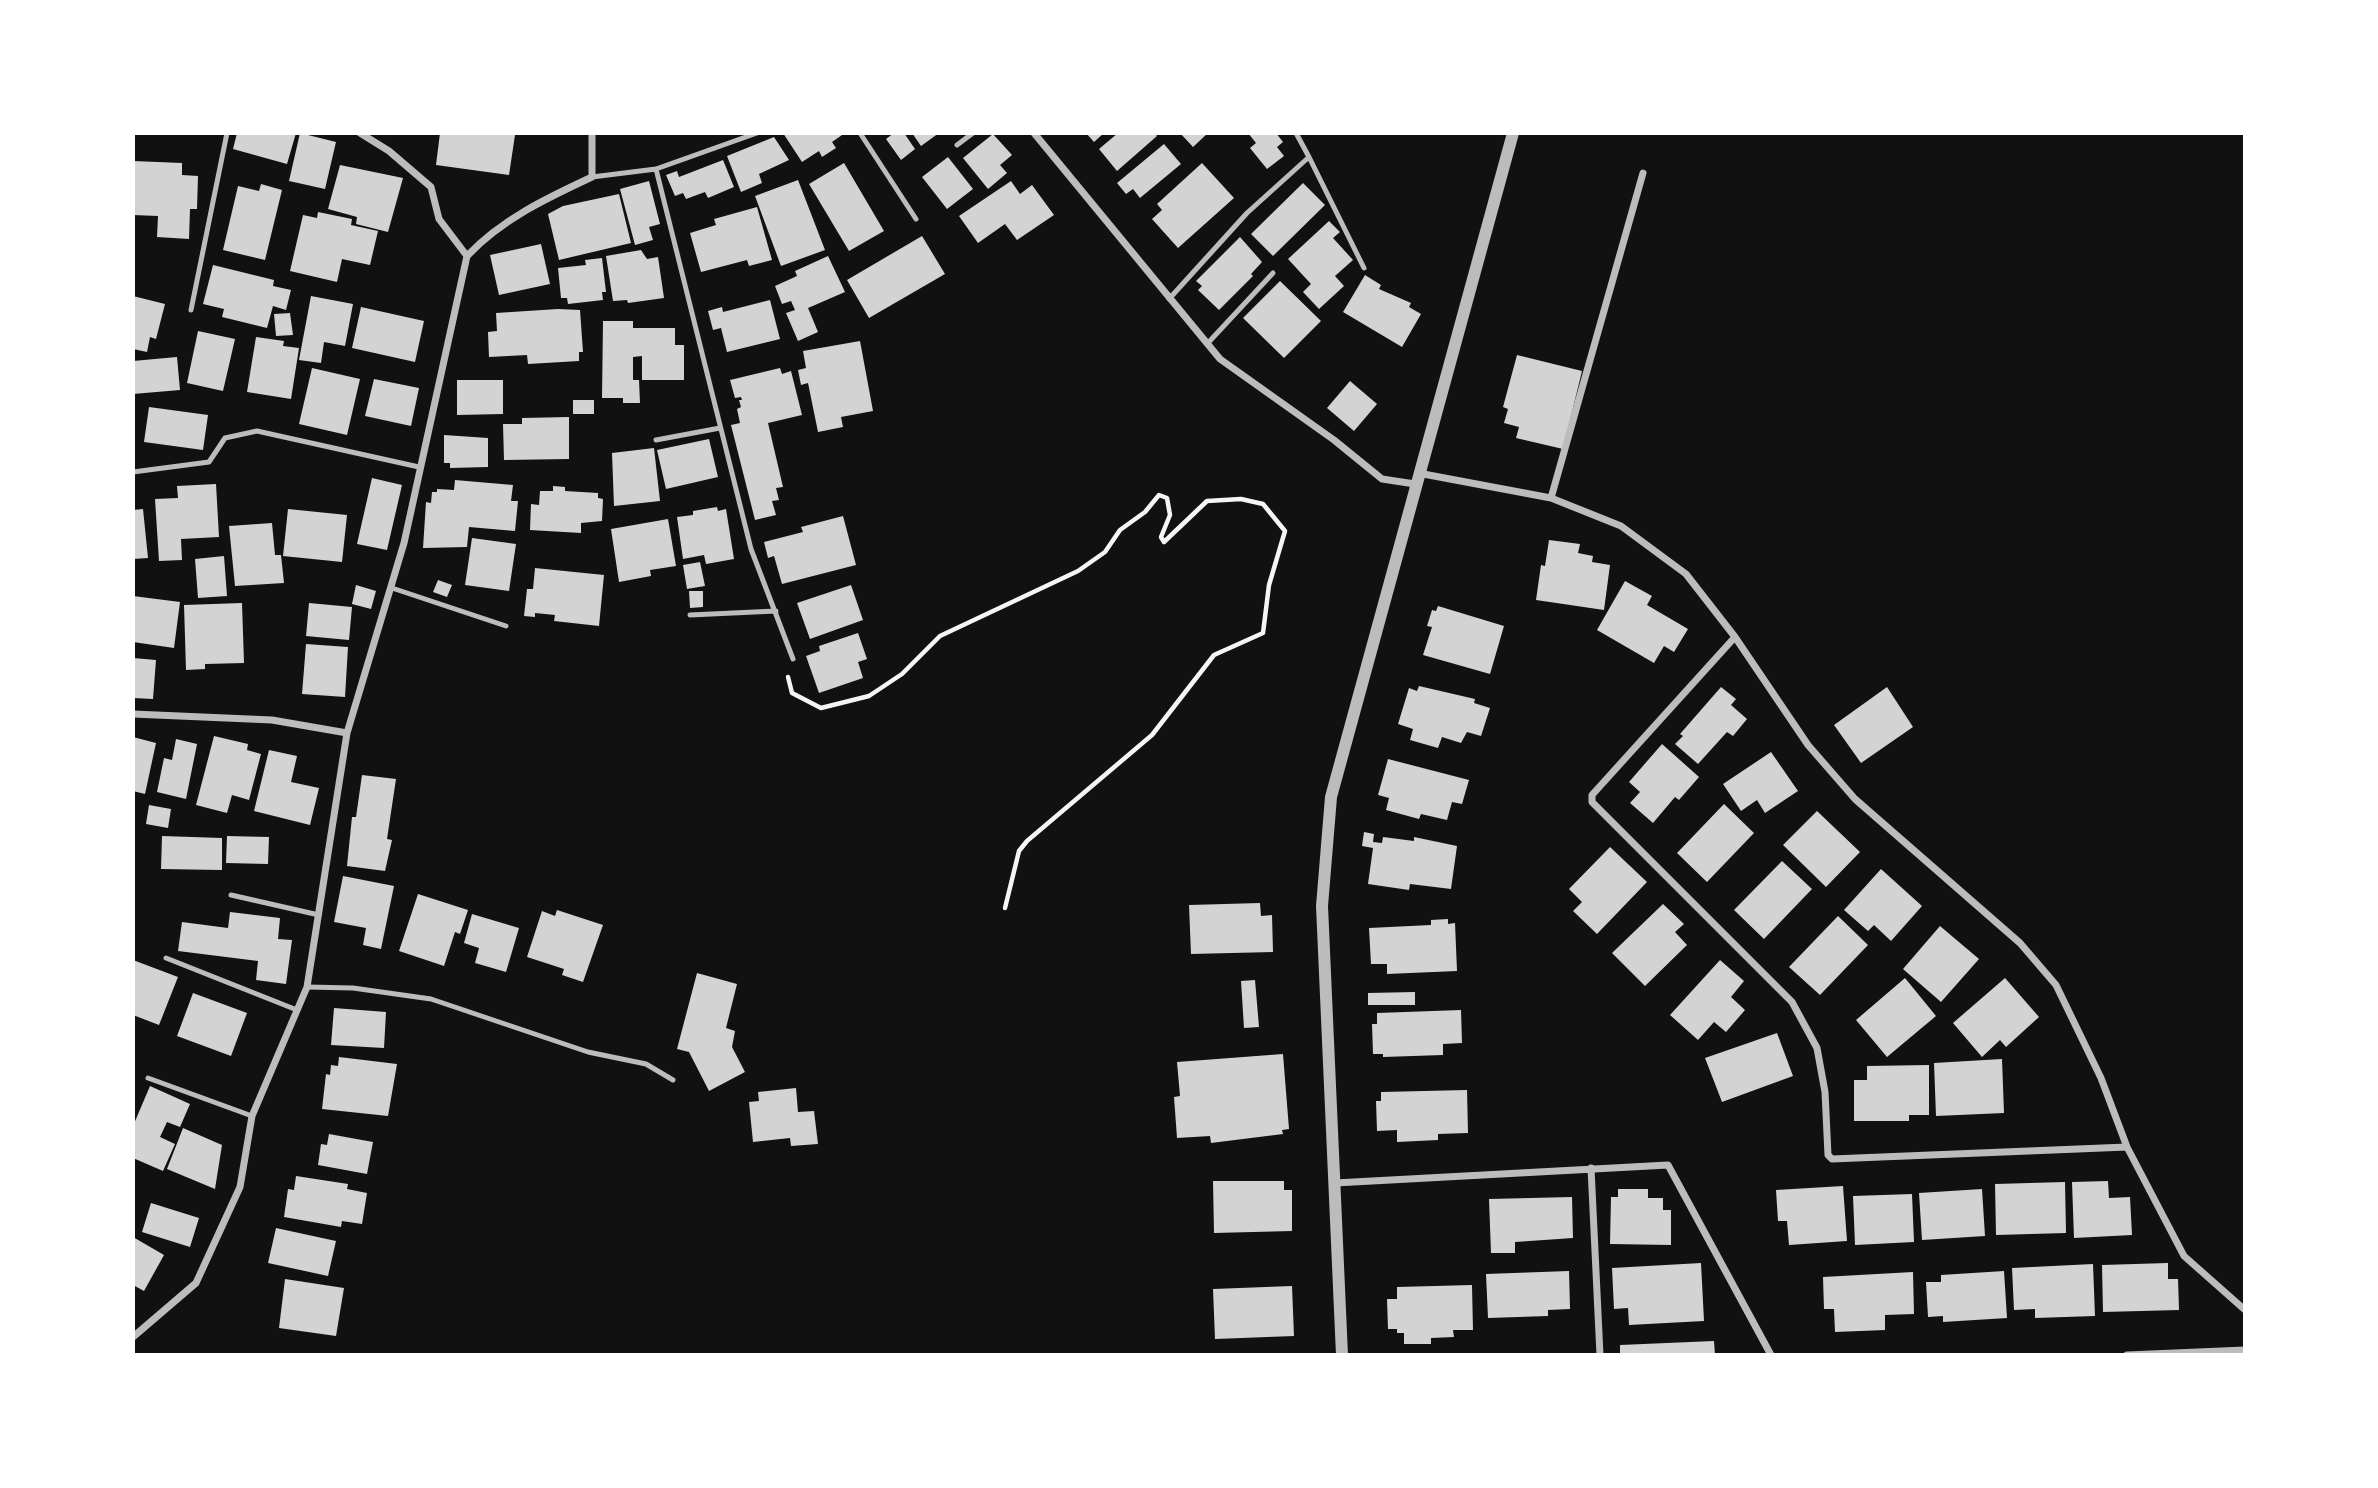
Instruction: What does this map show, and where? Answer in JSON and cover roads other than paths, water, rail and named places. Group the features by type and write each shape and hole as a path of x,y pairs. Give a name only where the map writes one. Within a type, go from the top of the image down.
{"street":[{"path":"360,133 389,151 431,187 439,219 467,256"},
{"path":"133,1337 195,1283 240,1187 252,1116 307,987 347,733 392,588 467,256 494,231 535,204 592,177 592,133"},
{"path":"1036,133 1220,359 1334,440 1382,479 1416,479 1551,498 1621,526 1686,574 1735,637 1808,745 1855,799 2020,943 2056,985 2101,1078 2127,1147 2184,1256 2245,1310"},
{"path":"1342,1355 1322,906 1324,850 1338,772 1416,479 1513,133"},
{"path":"1551,498 1643,173"},
{"path":"1735,637 1592,795 1592,802 1792,1002 1816,1048 1825,1092 1828,1155 1832,1159 2127,1147"},
{"path":"133,714 272,720 347,733"},
{"path":"1335,1183 1668,1165 1772,1355"},
{"path":"1591,1168 1600,1355"},
{"path":"2127,1355 2245,1350"}],"lane":[{"path":"191,310 227,133"},
{"path":"592,177 656,169 757,133"},
{"path":"860,133 916,219"},
{"path":"957,145 973,133"},
{"path":"1296,133 1364,268"},
{"path":"1169,299 1247,213 1309,157"},
{"path":"656,169 751,549 792,658"},
{"path":"1207,344 1273,273"},
{"path":"656,440 720,428"},
{"path":"133,472 209,462 225,438 257,431 419,467"},
{"path":"392,588 506,626"},
{"path":"690,615 776,611"},
{"path":"231,895 318,915"},
{"path":"166,958 297,1010"},
{"path":"307,987 353,988 431,999 588,1052 646,1064 673,1080"},
{"path":"148,1078 252,1116"}]}
